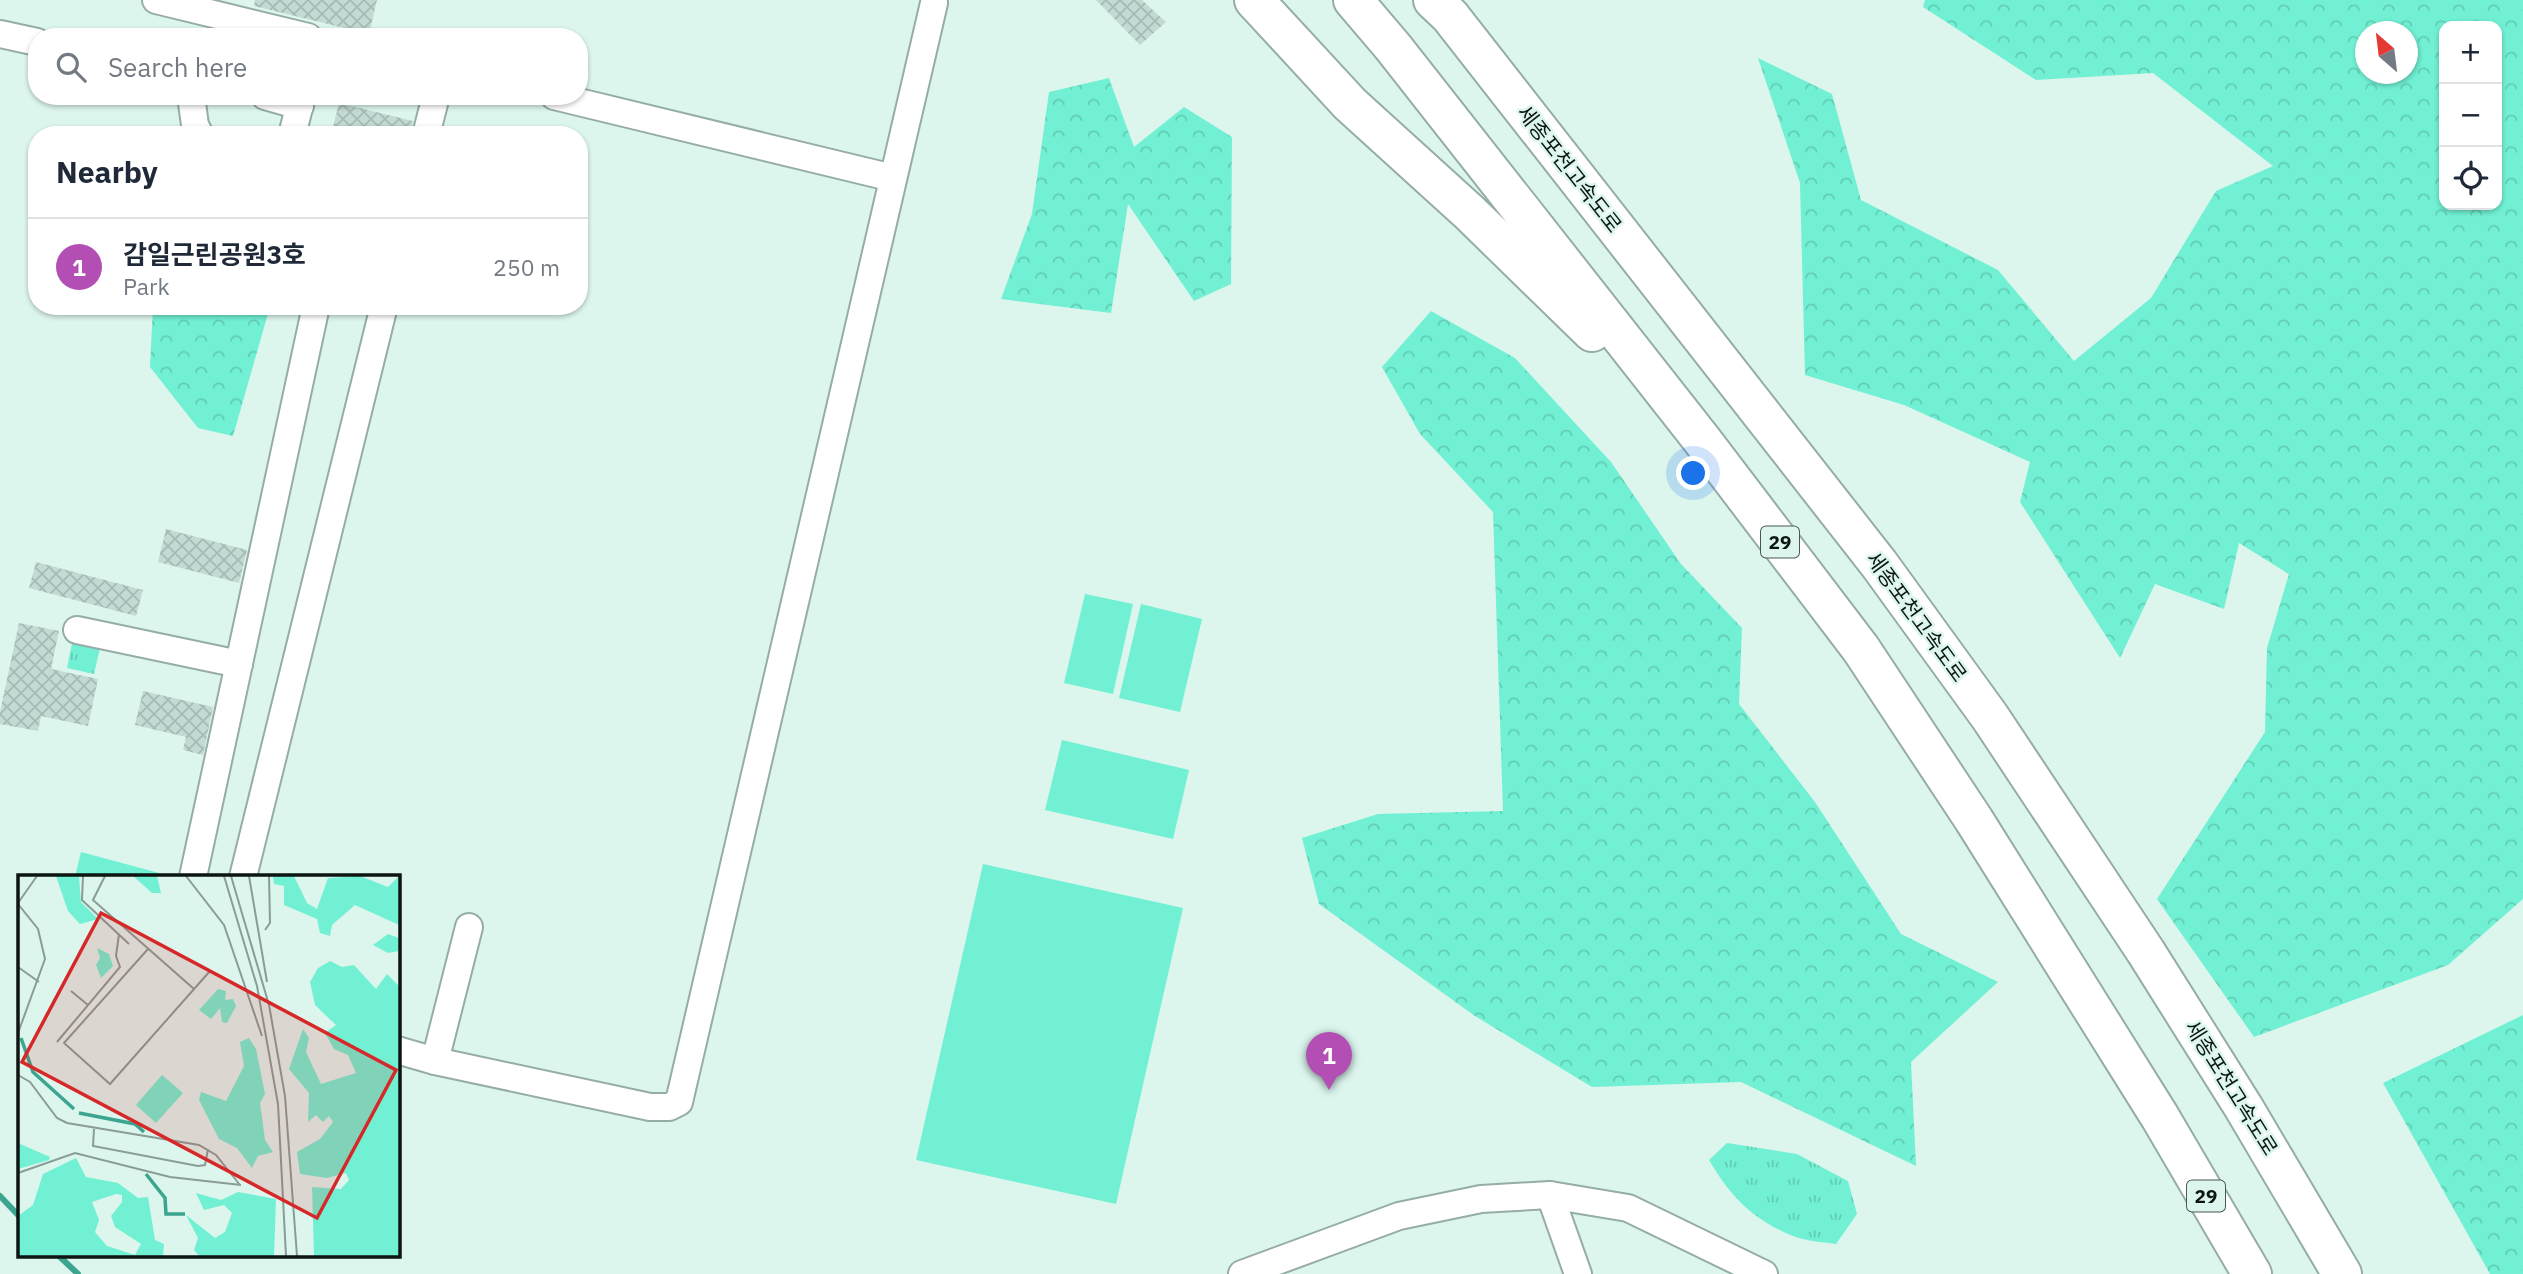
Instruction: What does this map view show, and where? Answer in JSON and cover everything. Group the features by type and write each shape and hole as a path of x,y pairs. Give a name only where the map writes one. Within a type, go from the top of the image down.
{"highway":[{"path":"1254,0 1350,104 1470,213 1702,440"},
{"name":"29","path":"1353,0 1393,47 1702,440 1861,649 1974,820 2160,1117 2252,1274"},
{"name":"세종포천고속도로","path":"1441,5 1895,586 1990,718 2146,952 2244,1108 2336,1264"}],"street":[{"path":"156,0 271,28"},
{"path":"399,1051 435,1061 650,1107 669,1107 679,1102 934,3"},
{"path":"0,34 28,40"},
{"path":"588,104 893,178"},
{"path":"192,105 195,126"},
{"path":"294,126 300,105"},
{"path":"428,126 434,105"},
{"path":"193,875 314,315"},
{"path":"243,875 382,315"},
{"path":"77,630 239,664"},
{"path":"435,1061 469,927"},
{"path":"1242,1274 1399,1216 1480,1199 1550,1195 1628,1208 1764,1274"},
{"path":"1550,1195 1578,1274"}],"green space":[{"path":"1925,0 2523,0 2523,899 2448,965 2254,1037 2157,899 2265,732 2267,648 2289,574 2239,543 2224,609 2155,584 2120,658 2020,502 2030,462 1904,405 1805,375 1800,183 1758,58 1832,94 1861,200 1998,270 2074,361 2151,298 2216,191 2273,166 2153,73 2036,80 1923,7"},
{"path":"1109,78 1134,147 1184,107 1232,137 1231,284 1194,301 1128,204 1111,313 1001,299 1032,214 1049,92"},
{"path":"1431,311 1515,358 1611,462 1681,564 1742,628 1739,704 1815,802 1901,934 1998,982 1911,1062 1916,1166 1741,1082 1592,1087 1475,1016 1319,904 1302,838 1378,814 1503,811 1493,512 1420,434 1382,367"},
{"path":"153,315 268,315 233,436 198,428 150,367"},
{"path":"1085,594 1133,604 1113,694 1064,683"},
{"path":"1141,604 1202,619 1180,712 1119,698"},
{"path":"72,643 100,648 94,674 67,668"},
{"path":"1062,740 1189,770 1173,839 1045,810"},
{"path":"81,852 167,875 75,875"},
{"path":"983,864 1183,908 1116,1204 916,1160"},
{"path":"2523,1015 2523,1274 2490,1274 2383,1083"},
{"path":"1727,1143 1797,1154 1848,1181 1857,1214 1836,1244 1793,1236 1779,1230 1744,1206 1725,1185 1709,1160"}],"building":[{"path":"255,0 377,0 370,28 344,28 254,6"},
{"path":"1096,0 1142,0 1166,22 1140,45"},
{"path":"338,105 413,121 412,126 333,126"},
{"path":"166,529 247,550 239,583 158,562"},
{"path":"36,562 143,590 136,616 29,588"},
{"path":"19,623 59,631 51,669 98,679 88,726 41,716 38,731 0,724 0,712"},
{"path":"143,691 213,707 203,755 183,750 186,737 135,725"}],"waterway":[{"path":"0,1196 18,1215"},
{"path":"59,1256 78,1274"}],"place":[{"name":"감일근린공원3호","path":"1329,1090"}]}
